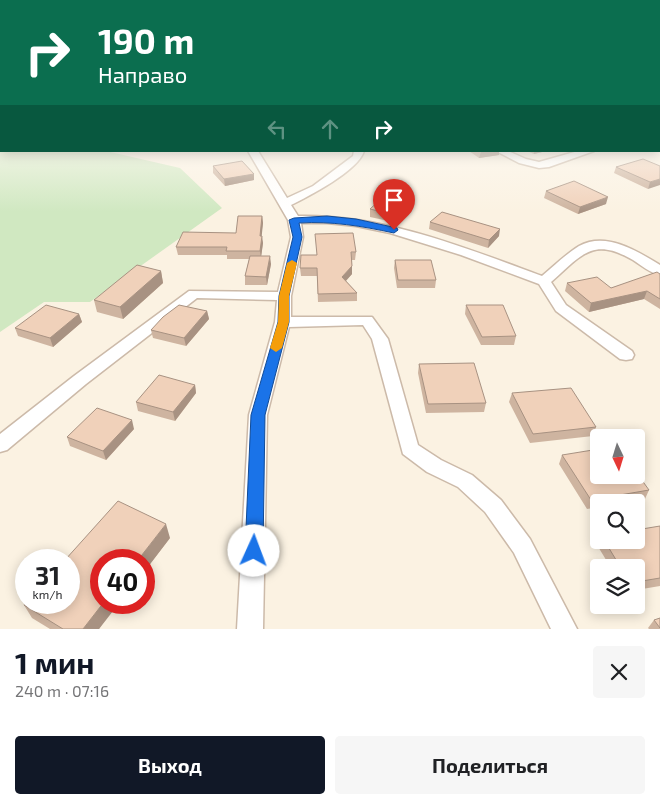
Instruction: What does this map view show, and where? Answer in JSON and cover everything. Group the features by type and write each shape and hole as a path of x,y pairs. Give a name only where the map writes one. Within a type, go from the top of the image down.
{"street":[{"path":"250,629 258,415 283,322 284,296 297,237 294,220 254,153"},
{"path":"284,204 317,188 357,157 358,153"},
{"path":"506,153 538,166 582,153"},
{"path":"294,220 327,219 356,222 394,230 466,252 544,281 561,308 626,355"},
{"path":"544,281 586,247 601,245 620,249 660,271"},
{"path":"0,445 80,380 194,294 284,296"},
{"path":"283,322 367,320 380,339 410,450 434,466 465,480 493,506 522,546 564,629"}],"green space":[{"path":"0,153 116,153 180,168 222,208 90,302 44,302 0,332"}],"building":[{"path":"643,159 660,166 660,179 650,182 616,167"},
{"path":"242,161 254,174 224,179 213,166"},
{"path":"574,181 608,197 580,207 546,191"},
{"path":"381,199 408,205 399,216 370,209"},
{"path":"442,212 500,229 489,240 430,222"},
{"path":"238,216 262,216 260,251 226,251 227,247 176,247 183,232 236,233"},
{"path":"353,233 356,252 351,252 352,266 342,277 357,293 318,294 317,268 300,268 301,255 317,255 315,234"},
{"path":"250,256 270,256 266,277 245,276"},
{"path":"395,260 431,260 436,280 398,280"},
{"path":"137,265 161,271 120,307 94,300"},
{"path":"657,272 660,274 660,299 647,291 591,303 567,283 597,277 611,288"},
{"path":"46,305 79,314 50,338 15,328"},
{"path":"179,305 207,311 184,338 151,330 163,317"},
{"path":"466,305 503,305 516,336 482,337"},
{"path":"474,363 486,403 428,404 419,364"},
{"path":"159,375 195,385 173,412 136,402"},
{"path":"571,388 596,427 533,434 512,393"},
{"path":"97,408 132,420 103,451 67,437"},
{"path":"590,450 590,484 645,484 649,490 626,494 590,494 590,498 562,455"},
{"path":"118,501 166,524 147,549 90,549 90,614 95,614 83,629 63,629 39,614 80,614 80,549 75,549"},
{"path":"660,526 660,578 645,580 645,559 616,559 609,549 645,549 645,528"},
{"path":"660,618 660,628 654,620"}],"slow traffic":[{"path":"276,348 283,322 284,296 292,263"}],"route":[{"path":"254,551 258,415 283,322 284,296 297,237 294,220 327,219 356,222 394,230"}]}
